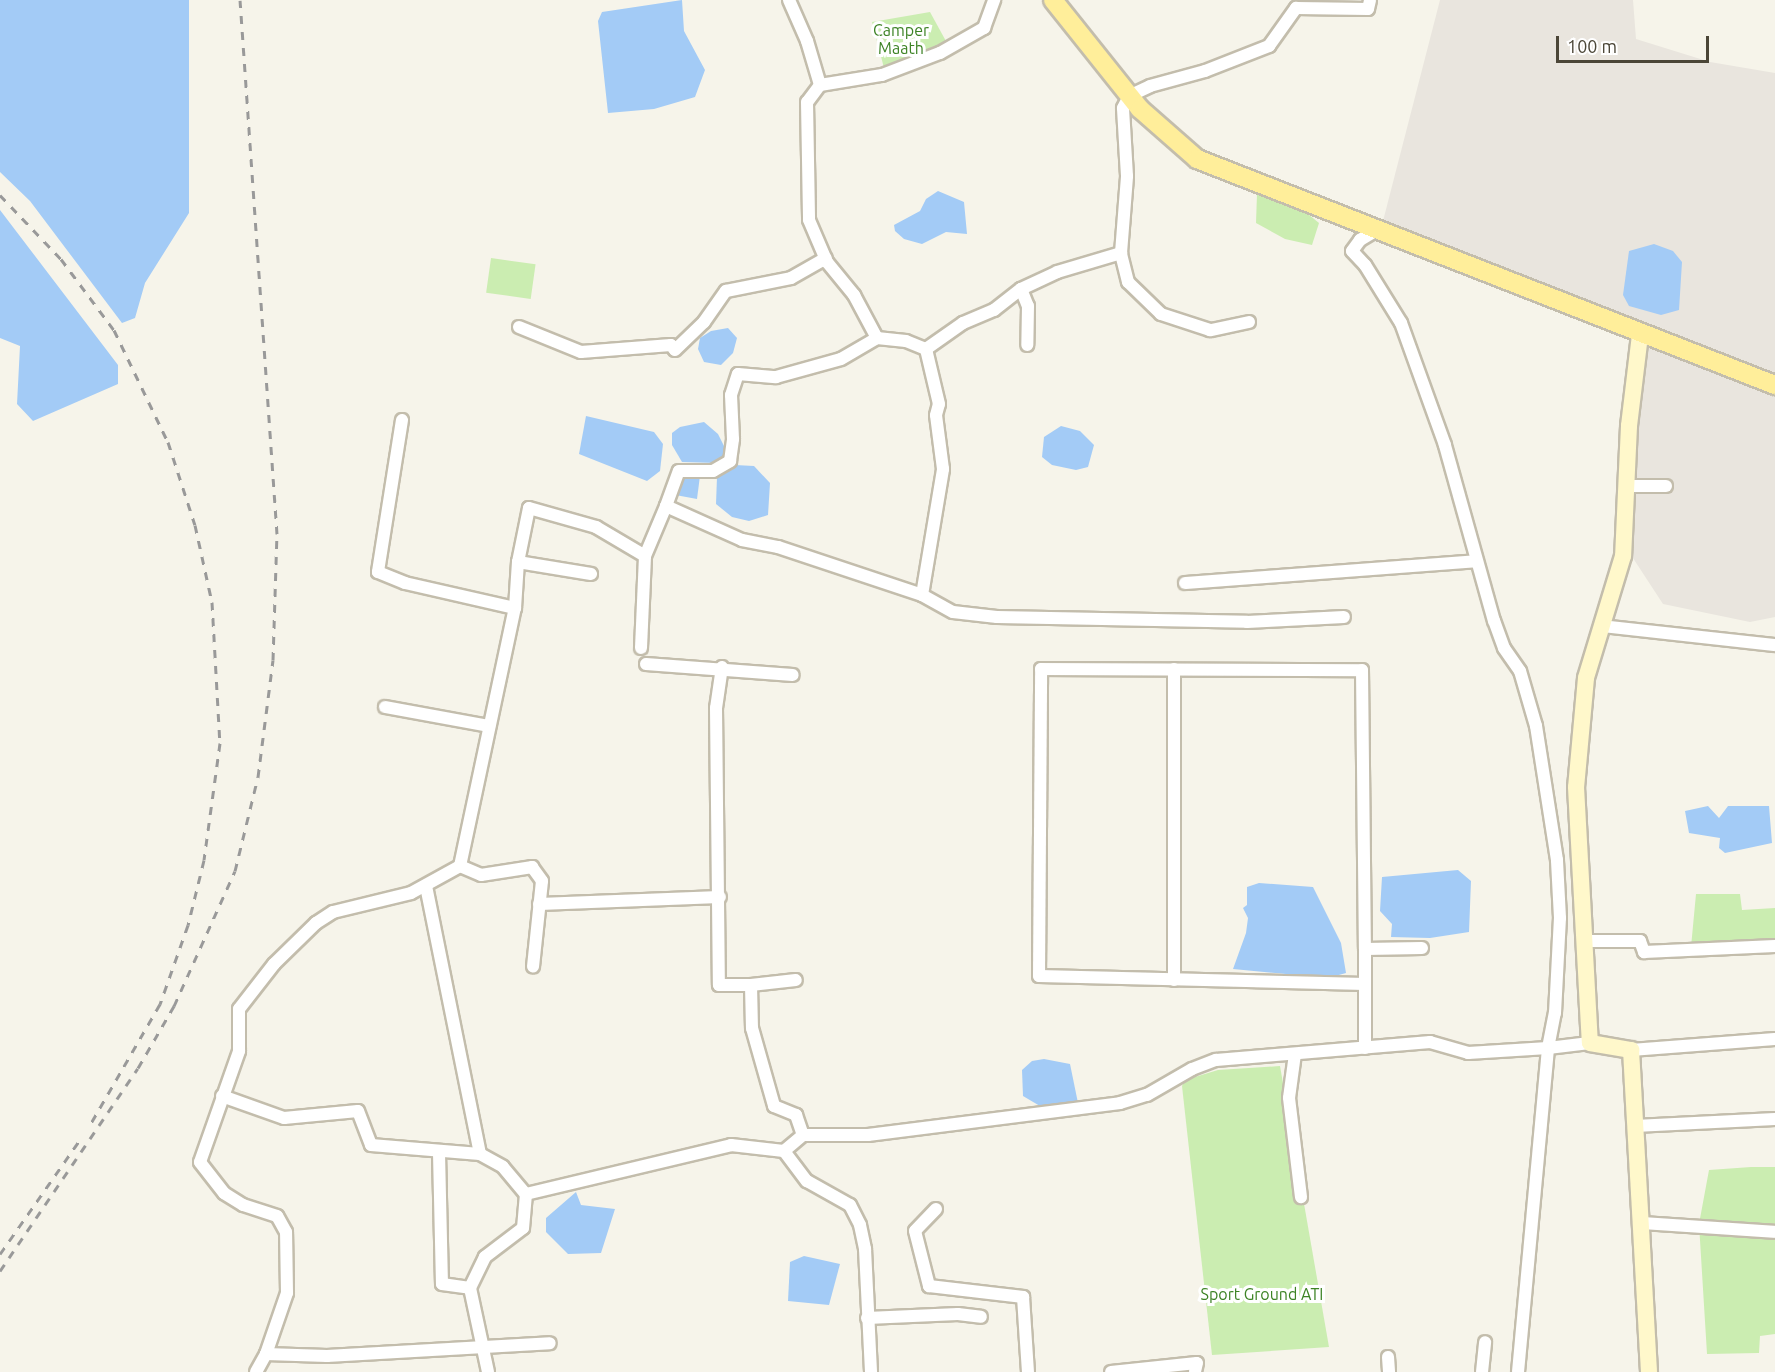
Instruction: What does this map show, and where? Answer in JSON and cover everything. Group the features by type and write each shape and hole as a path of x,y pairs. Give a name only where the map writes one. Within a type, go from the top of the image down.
{"main road":[{"path":"1053,0 1129,96 1197,159 1640,335 1775,385"}],"street":[{"path":"789,0 807,41 820,85"},
{"path":"877,338 854,295 826,258 809,220 807,102 820,85 882,75 939,53 984,28 994,0"},
{"path":"1249,322 1210,330 1161,314 1128,282 1121,253 1127,176 1121,131 1123,108 1129,96 1269,46 1296,8 1368,9 1370,0"},
{"path":"1375,231 1360,240 1352,251 1365,265 1401,323 1445,445 1476,561 1501,639 1520,671 1536,726 1557,860 1560,951 1548,1048 1518,1372"},
{"path":"926,349 963,323 994,310 1021,289 1057,272 1121,253"},
{"path":"519,327 581,352 671,345 675,350 704,322 726,291 791,278 826,258"},
{"path":"1021,289 1028,306 1027,345"},
{"path":"1590,1043 1576,787 1586,678 1623,556 1629,426 1640,335"},
{"path":"641,648 645,556 679,471 713,471 730,461 734,439 731,395 738,374 776,378 841,359 877,338 906,341 926,349"},
{"path":"922,595 943,469 936,415 939,404 926,349"},
{"path":"402,420 378,572 405,583 515,608"},
{"path":"1628,486 1666,486"},
{"path":"666,506 742,540 778,548 922,595 953,612 997,617 1247,622 1344,617"},
{"path":"256,1372 266,1354 287,1293 286,1232 277,1216 243,1205 224,1193 200,1162 239,1051 239,1009 274,964 316,923 333,912 426,886 460,866 515,608 518,562 529,508 597,527 645,556"},
{"path":"1185,583 1476,561"},
{"path":"518,562 591,574"},
{"path":"1602,626 1775,645"},
{"path":"646,664 722,667 793,675"},
{"path":"722,667 716,708 720,897 719,985 751,985 796,980"},
{"path":"1365,984 1040,976 1041,669 1362,670 1365,949 1365,984 1365,1048"},
{"path":"1174,669 1174,980"},
{"path":"385,707 489,726"},
{"path":"460,866 481,875 531,867 542,881 534,967"},
{"path":"426,886 480,1154"},
{"path":"539,904 720,897"},
{"path":"1585,941 1640,941 1644,952 1775,946"},
{"path":"1365,949 1422,948"},
{"path":"751,985 752,1028 774,1106 796,1115 803,1135"},
{"path":"784,1151 803,1135 868,1135 1120,1103 1147,1095 1192,1069 1216,1060 1430,1042 1468,1053 1590,1043 1631,1050 1775,1039"},
{"path":"1631,1050 1649,1372"},
{"path":"1294,1054 1289,1098 1300,1197"},
{"path":"222,1096 284,1118 358,1112 371,1145 439,1154 480,1154 503,1167 526,1194 523,1228 484,1257 470,1288 485,1348 488,1372"},
{"path":"1635,1126 1775,1119"},
{"path":"526,1194 731,1145 784,1151 807,1181 850,1205 860,1225 865,1249 871,1372"},
{"path":"439,1154 442,1284 470,1288"},
{"path":"936,1209 915,1231 929,1286 1023,1297 1028,1372"},
{"path":"1641,1223 1775,1232"},
{"path":"867,1318 958,1314 981,1317"},
{"path":"1482,1372 1485,1342"},
{"path":"266,1354 327,1356 550,1343"},
{"path":"1388,1357 1389,1372"},
{"path":"1111,1372 1197,1363 1195,1372"}],"shaded area":[{"path":"1440,0 1633,0 1636,39 1710,62 1775,73 1775,617 1750,622 1663,604 1629,552 1628,466 1642,321 1383,221"}],"green space":[{"name":"Camper Maath","path":"930,12 947,43 884,68 872,22"},
{"path":"1257,194 1297,205 1319,223 1312,245 1285,239 1256,223"},
{"path":"491,258 536,264 531,299 486,293"},
{"path":"1696,894 1740,894 1742,910 1775,908 1775,944 1691,947"},
{"name":"Sport Ground ATI","path":"1280,1066 1329,1347 1212,1355 1182,1086 1185,1080 1218,1070"},
{"path":"1775,1167 1775,1334 1760,1336 1759,1353 1707,1354 1699,1224 1709,1170"}],"water":[{"path":"0,0 189,0 189,213 145,283 135,318 122,323 30,201 0,172"},
{"path":"682,0 684,31 705,70 695,97 654,109 608,113 598,21 602,12"},
{"path":"938,191 964,202 967,234 946,232 922,244 904,239 895,231 894,225 920,211 926,199"},
{"path":"0,210 118,365 118,384 33,421 17,404 20,346 0,338"},
{"path":"1654,244 1673,251 1682,262 1679,310 1661,315 1629,306 1623,295 1629,251"},
{"path":"728,328 737,338 733,353 721,365 704,362 698,349 700,338 711,331"},
{"path":"586,416 654,432 663,444 660,471 647,481 579,454"},
{"path":"704,422 718,434 727,452 718,463 682,462 672,445 672,433 680,427"},
{"path":"1061,426 1080,431 1094,445 1088,467 1076,470 1052,465 1042,457 1044,437"},
{"path":"735,465 754,466 770,483 768,515 749,521 732,517 716,504 717,477"},
{"path":"675,468 701,468 697,499 670,494"},
{"path":"1708,806 1719,818 1728,806 1769,806 1772,843 1725,853 1719,848 1720,838 1689,833 1685,811"},
{"path":"1458,870 1471,881 1469,932 1430,938 1391,937 1392,924 1380,911 1382,877"},
{"path":"1259,883 1313,887 1341,943 1346,973 1328,978 1233,969 1246,933 1248,918 1243,908 1247,905 1247,887"},
{"path":"1044,1059 1070,1064 1078,1103 1045,1109 1023,1096 1022,1070 1032,1061"},
{"path":"576,1192 581,1205 615,1209 601,1253 568,1254 546,1232 546,1218"},
{"path":"804,1256 840,1264 829,1305 788,1301 790,1262"}],"railway":[{"path":"0,1271 138,1068 174,1006 235,871 258,777 273,660 277,534 240,0"},
{"path":"0,195 61,259 114,330 168,442 195,525 212,602 220,743 204,860 188,925 160,1004 91,1123"},
{"path":"0,1254 79,1141"}]}
